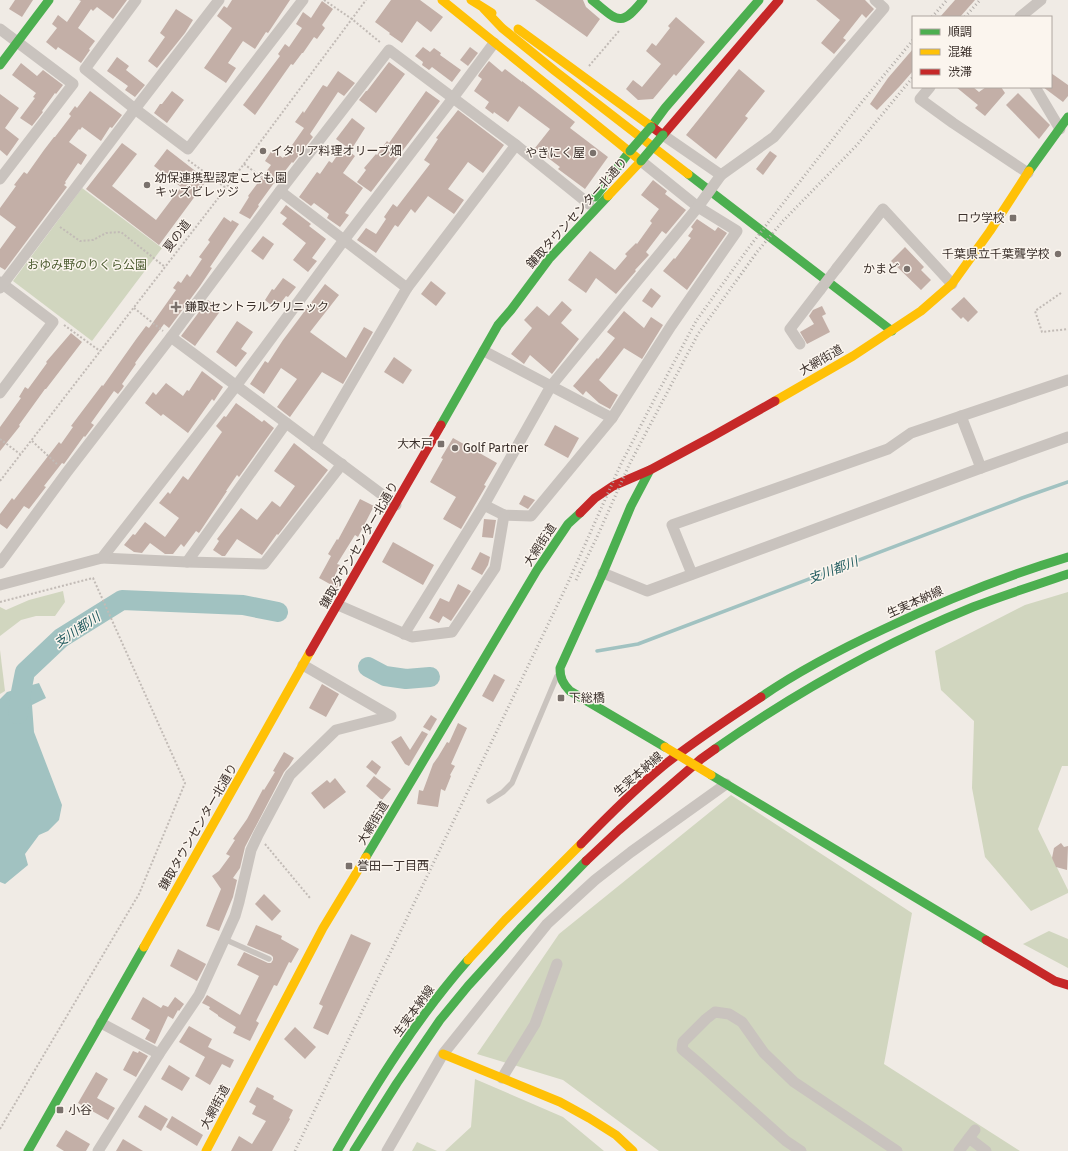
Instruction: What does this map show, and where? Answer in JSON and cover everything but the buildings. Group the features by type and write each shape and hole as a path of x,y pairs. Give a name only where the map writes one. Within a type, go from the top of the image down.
{"street":[{"path":"0,65 49,0"},
{"path":"136,0 85,69 188,149 303,0"},
{"path":"0,393 53,322 1,285 219,0"},
{"path":"443,0 494,43 698,207 737,231 671,326 612,418 531,516 504,515 484,505"},
{"path":"443,0 482,23 555,72"},
{"path":"471,0 506,21 650,127 721,175"},
{"path":"592,0 621,20 631,15 643,0"},
{"name":"鎌取タウンセンター北通り","path":"28,1151 303,666 484,351 507,306 524,279 550,247 589,204 665,108 759,0"},
{"name":"鎌取タウンセンター北通り","path":"498,325 549,259 641,161 779,0"},
{"path":"404,634 484,505 550,386 698,207 721,175 774,136 884,8 875,0"},
{"path":"1021,16 1041,0"},
{"path":"484,9 502,28 555,72 892,331"},
{"path":"0,29 73,84 0,179"},
{"path":"102,558 236,386 344,240 494,43"},
{"path":"0,563 280,191 389,50 516,145 589,204"},
{"path":"929,88 920,99 1028,174"},
{"path":"1036,88 1060,129"},
{"name":"大網街道","path":"206,1151 323,928 554,543 568,524 595,498 613,486 650,470 853,356 921,311 952,284 1068,117"},
{"path":"315,445 407,288 516,145"},
{"path":"280,191 407,288"},
{"path":"800,344 790,329 883,209 952,284"},
{"path":"171,337 396,505"},
{"path":"484,351 612,418"},
{"path":"692,574 672,525 888,448 911,433 1068,380"},
{"path":"961,416 981,468"},
{"path":"187,562 286,423"},
{"path":"603,573 647,591 1068,437"},
{"path":"0,585 102,558 264,564 342,464"},
{"path":"650,470 631,506 603,573 560,668 560,677 562,682 570,691 1055,981 1068,985"},
{"path":"338,605 412,637 452,632 496,568 504,515"},
{"name":"生実本納線","path":"337,1151 365,1104 406,1041 453,978 491,934 654,773 686,748 768,691 816,663 871,634 980,587 1068,557"},
{"path":"354,1151 397,1083 436,1026 468,986 520,929 590,857 701,759 751,724 819,683 895,642 974,607 1068,574"},
{"path":"98,1151 158,1054 198,995 235,916 250,855 258,835 290,774 336,730 391,716 303,666"},
{"path":"388,1151 443,1054 547,924 595,880 631,852 726,784"},
{"path":"502,1078 535,1024 557,964"},
{"path":"800,1151 786,1142 682,1049 683,1042 715,1012 729,1014 742,1022 764,1053 794,1082 896,1151"},
{"path":"101,1023 158,1054"},
{"path":"443,1054 560,1102 616,1135 633,1151"},
{"path":"959,1151 972,1134 986,1151"}],"lane":[{"path":"489,801 503,792 512,783 560,668"},
{"path":"224,939 269,959"}],"path":[{"path":"324,0 352,19 389,50"},
{"name":"夏の道","path":"0,481 244,164 366,0"},
{"path":"588,68 623,27 626,18"},
{"path":"244,164 280,191"},
{"path":"50,221 80,242 93,240 106,233 121,232 165,267"},
{"path":"1061,293 1035,311 1042,332 1068,329"},
{"path":"134,308 171,337"},
{"path":"53,322 62,324 100,351"},
{"path":"0,439 20,455"},
{"path":"32,441 67,472"},
{"path":"0,602 93,578 185,783 139,894 0,1129"},
{"path":"258,835 310,898"}],"green space":[{"name":"おゆみ野のりくら公園","path":"82,188 162,248 92,341 13,281"},
{"path":"63,591 65,602 55,616 36,616 21,620 0,636 0,607 6,610 29,600"},
{"path":"1068,592 1068,766 1062,766 1038,829 1068,890 1068,893 1031,911 985,857 972,788 974,721 941,690 935,651 1025,605"},
{"path":"0,650 5,691 0,694"},
{"path":"731,795 912,913 884,1064 1020,1151 659,1151 563,1080 477,1054 559,934"},
{"path":"1049,931 1068,939 1068,968 1023,944"},
{"path":"475,1079 563,1117 604,1151 445,1151 471,1127"},
{"path":"417,1142 437,1151 412,1151"}],"water":[{"path":"39,683 46,698 32,705 34,732 62,805 59,820 48,831 39,835 25,854 28,865 5,884 0,882 0,699 7,692"}],"waterway":[{"name":"支川都川","path":"597,651 638,644 1022,498 1068,482"},
{"name":"支川都川","path":"18,714 25,672 61,638 122,600 243,605 278,612"},
{"name":"支川都川","path":"368,667 385,676 406,679 430,677"}],"railway":[{"path":"933,16 947,0"},
{"path":"966,16 980,0"},
{"path":"295,1151 567,585 620,466 696,321 750,246 857,108 912,41"},
{"path":"576,580 629,465 698,334 757,252 783,221 857,145 912,78"}],"traffic: fast":[{"path":"0,65 49,0"},
{"path":"592,0 607,13 618,18 623,18 629,15 643,0"},
{"path":"651,127 665,108 759,0"},
{"path":"1029,171 1068,117"},
{"path":"630,151 651,127"},
{"path":"641,161 663,135"},
{"path":"595,197 630,151"},
{"path":"688,174 892,331"},
{"path":"441,425 498,325 549,259 608,196"},
{"path":"650,470 631,506 603,573 560,668 560,672 562,681 570,691 665,747"},
{"path":"366,857 537,570 568,524 580,513"},
{"path":"761,697 821,660 906,619 998,581 1068,557"},
{"path":"715,749 776,708 872,653 939,621 973,607 1068,574"},
{"path":"711,775 986,940"},
{"path":"354,1151 397,1083 440,1020 468,986 520,929 586,861"},
{"path":"28,1151 144,947"},
{"path":"337,1151 414,1028 468,960"}],"traffic: slow":[{"path":"442,0 641,161 608,196"},
{"path":"471,0 492,13"},
{"path":"484,9 502,28 555,71 688,174"},
{"path":"518,29 652,127"},
{"path":"775,401 853,356 921,311 952,284 990,231 1029,171"},
{"path":"144,947 310,652"},
{"path":"665,747 711,775"},
{"path":"468,960 505,920 581,844"},
{"path":"206,1151 323,928 366,857"},
{"path":"443,1054 560,1102 616,1135 633,1151"}],"traffic: jam":[{"path":"652,127 663,135 779,0"},
{"path":"580,513 595,498 613,486 650,470 775,401"},
{"path":"310,652 441,425"},
{"path":"581,844 621,804 663,766 699,739 761,697"},
{"path":"586,861 619,830 701,759 715,749"},
{"path":"986,940 1055,981 1068,985"}],"place":[{"name":"イタリア料理オリーブ畑","path":"263,151"},
{"name":"やきにく屋","path":"593,153"},
{"name":"幼保連携型認定こども園 キッズビレッジ","path":"147,185"},
{"name":"ロウ学校","path":"1013,218"},
{"name":"千葉県立千葉聾学校","path":"1058,254"},
{"name":"かまど","path":"907,269"},
{"name":"鎌取セントラルクリニック","path":"176,307"},
{"name":"大木戸","path":"441,444"},
{"name":"Golf Partner","path":"455,448"},
{"name":"下総橋","path":"561,698"},
{"name":"誉田一丁目西","path":"349,866"},
{"name":"小谷","path":"60,1110"}]}
